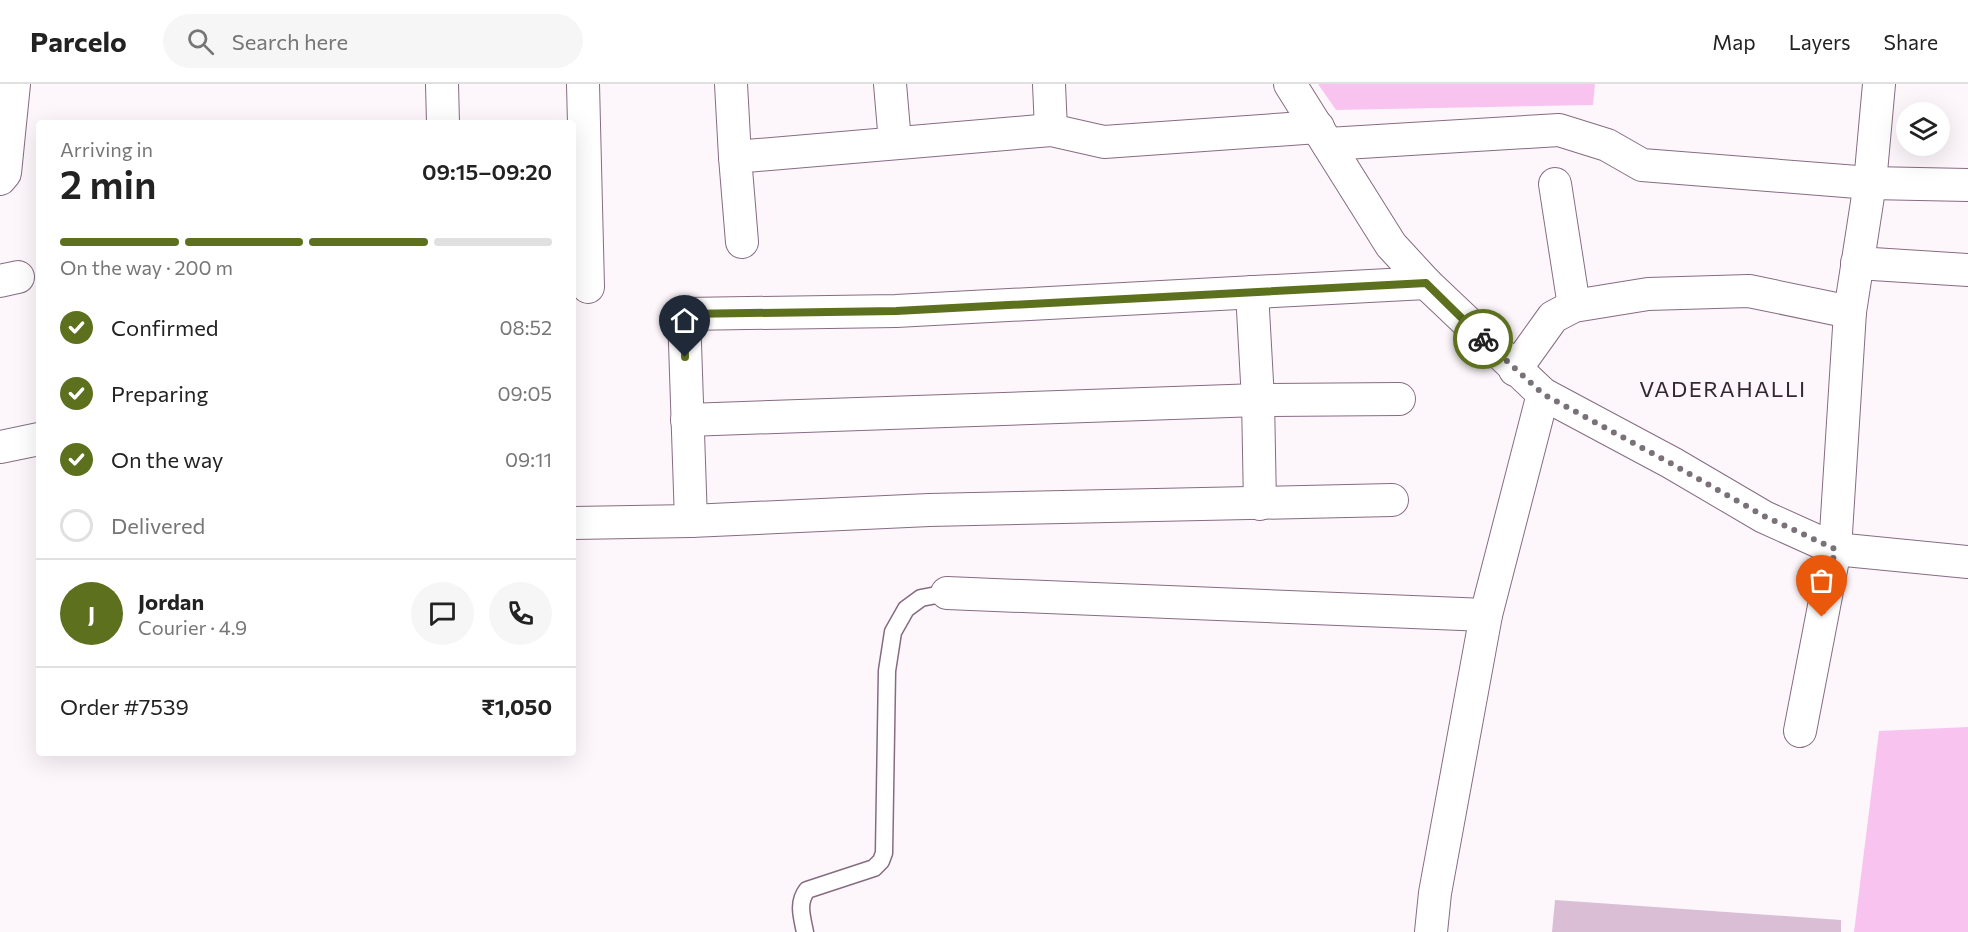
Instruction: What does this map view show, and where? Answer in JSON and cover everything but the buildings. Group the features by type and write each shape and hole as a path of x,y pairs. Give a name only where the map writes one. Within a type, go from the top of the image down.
{"street":[{"path":"0,179 5,173 14,84"},
{"path":"442,84 443,120"},
{"path":"584,84 588,287"},
{"path":"731,84 742,242"},
{"path":"890,84 895,142"},
{"path":"1049,84 1051,130"},
{"path":"1290,84 1391,245 1426,283 1515,370 1543,394 1764,516 1835,549 1968,562"},
{"path":"1800,731 1835,549 1850,312 1870,183 1880,84"},
{"path":"735,157 1051,130 1104,142 1559,130 1607,145 1642,165 1870,183 1968,185"},
{"path":"1555,184 1574,306"},
{"path":"1857,263 1968,270"},
{"path":"691,521 684,314 896,311 1426,283"},
{"path":"1515,370 1553,317 1574,306 1648,294 1749,291 1850,312"},
{"path":"1252,292 1258,400 1260,504"},
{"path":"1431,932 1435,893 1486,615 1543,394"},
{"path":"687,420 1258,400 1399,399"},
{"path":"0,447 36,440"},
{"path":"576,523 691,521 929,510 1392,500"},
{"path":"947,593 1486,615"}],"lane":[{"path":"805,932 801,907 802,897 807,890 874,868 881,861 884,853 887,671 893,632 906,609 921,598 947,593"}],"shaded area":[{"path":"1318,84 1595,84 1593,105 1336,110"},
{"path":"1968,727 1968,932 1854,932 1879,731"}],"way so far":[{"path":"1483,339 1543,394 1764,516 1835,549 1822,617"}],"district":[{"name":"VADERAHALLI","path":"1723,389"}],"route":[{"path":"685,357 684,314 896,311 1426,283 1483,339"}]}
